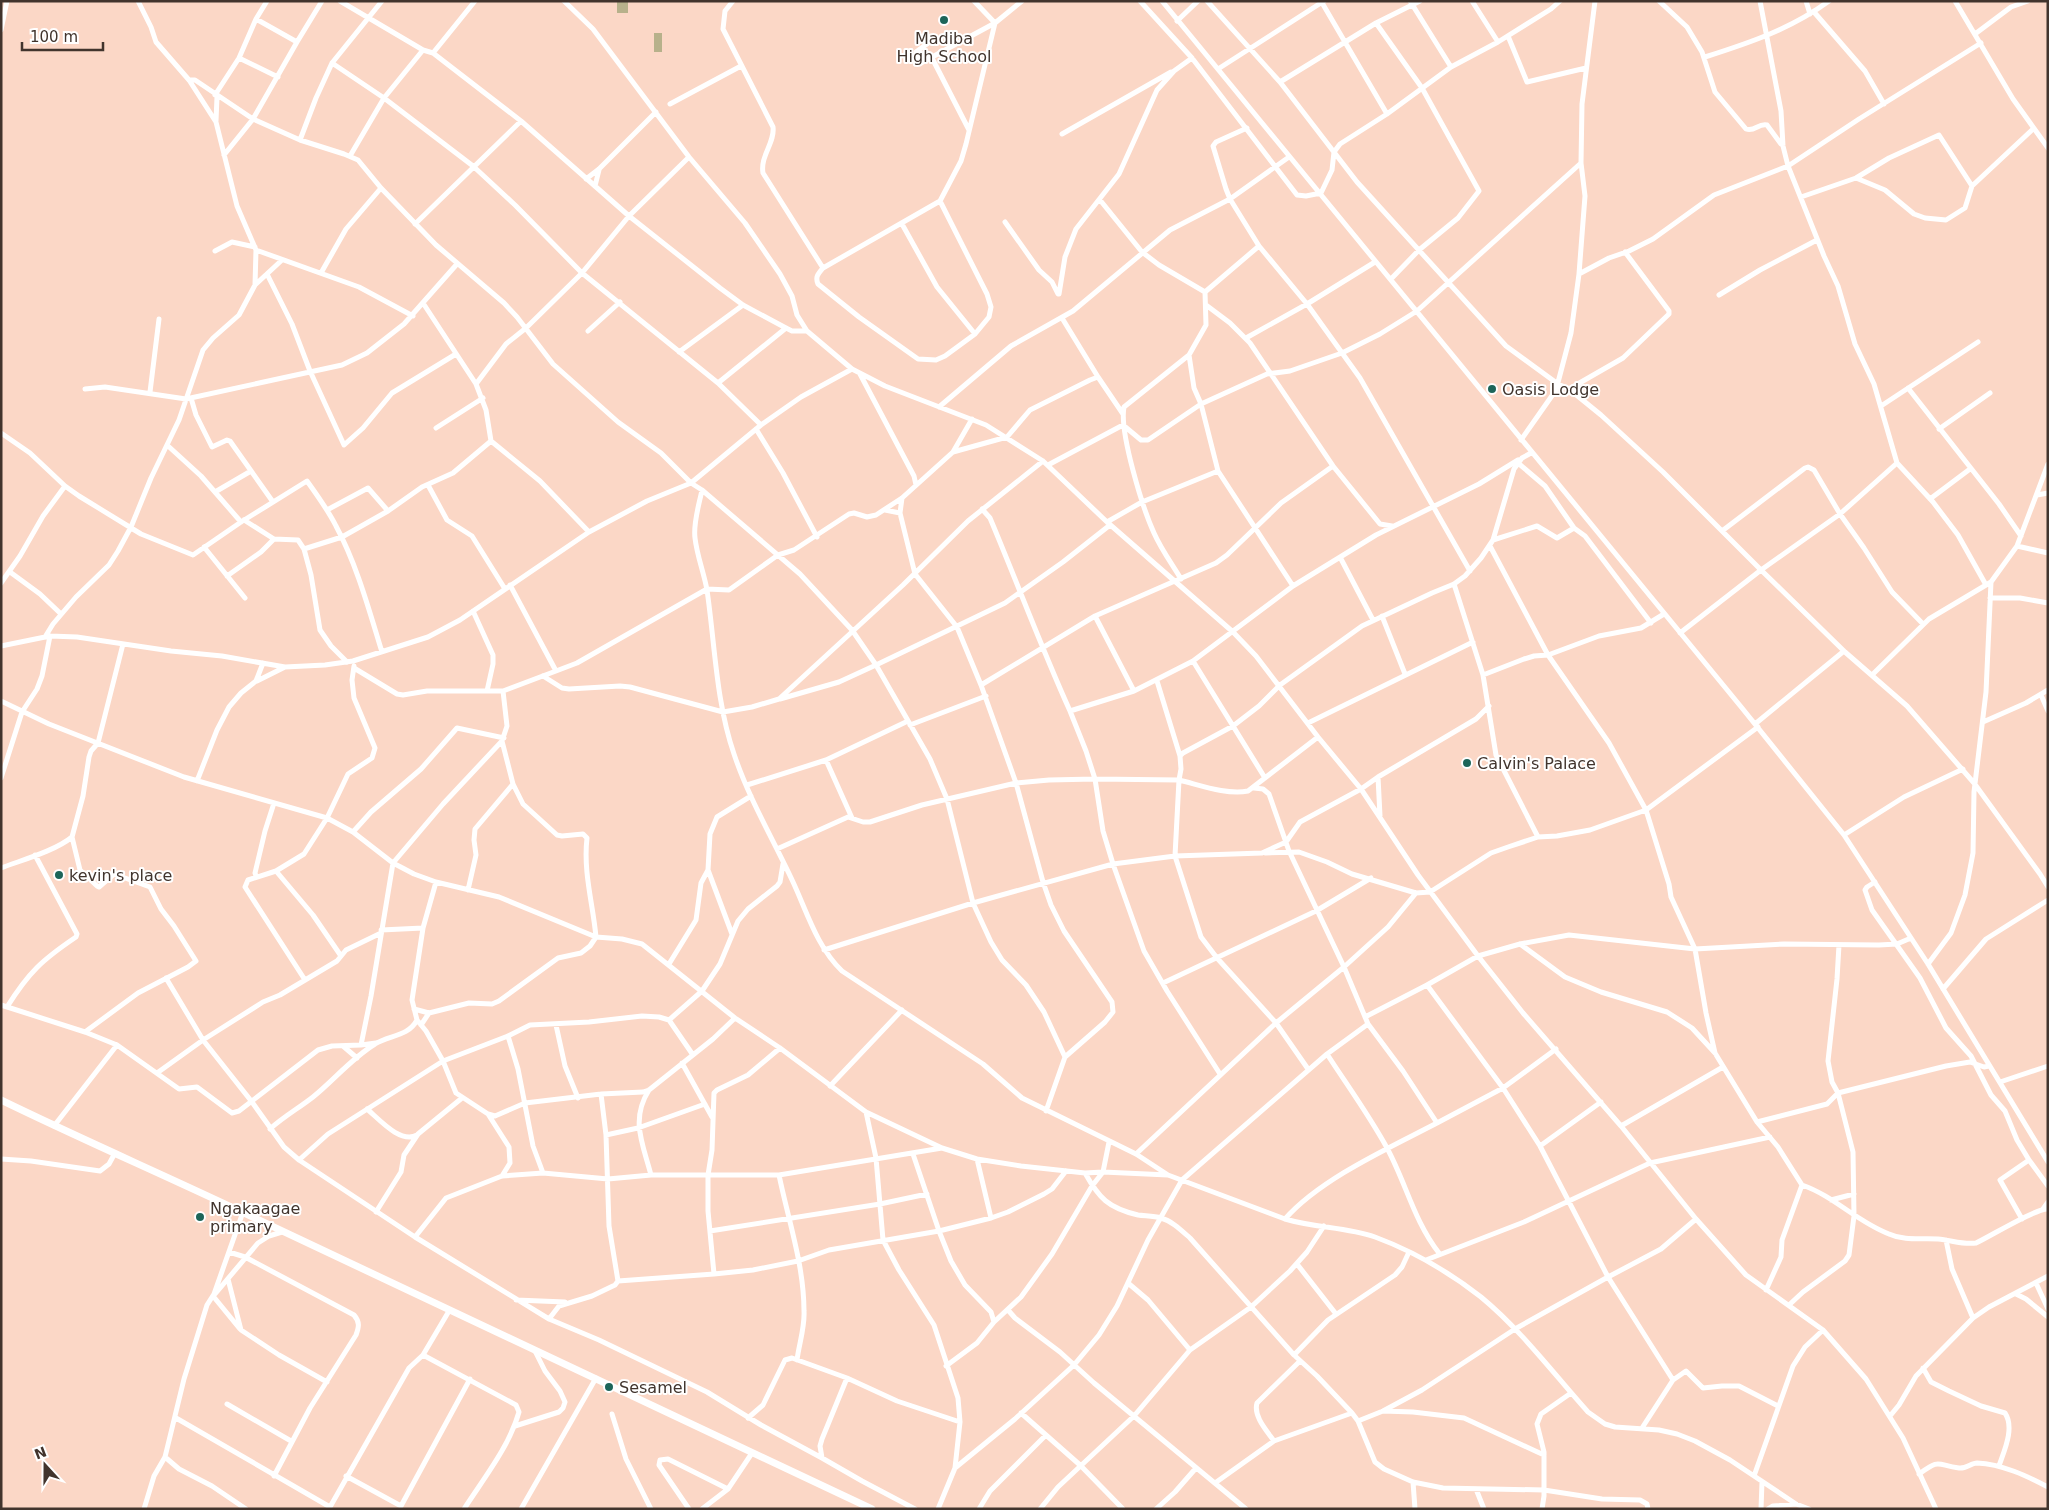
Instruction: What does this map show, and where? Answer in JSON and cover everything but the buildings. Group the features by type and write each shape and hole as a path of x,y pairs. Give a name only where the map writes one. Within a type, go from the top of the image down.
{"street":[{"path":"1,30 7,1"},
{"path":"255,285 256,248 237,206 216,122 216,96 239,58 256,19 267,1"},
{"path":"224,155 252,119 322,1"},
{"path":"340,1 423,50 433,53 521,121 629,216 743,305 786,328 807,331"},
{"path":"300,140 332,63 382,1"},
{"path":"433,53 475,1"},
{"path":"564,1 593,29 688,156 745,223 770,259 792,296 797,315 807,331 852,369 886,386 972,418 1007,437 1043,461 1109,524 1233,632 1280,685 1318,737 1361,789 1430,892 1478,956 1523,1013 1622,1126 1696,1219 1746,1275 1823,1330 1866,1379 1890,1416 1936,1509"},
{"path":"733,1 725,11 723,25 740,66 773,127 773,135 762,168 765,178 823,268"},
{"path":"974,1 995,23"},
{"path":"935,38 916,52 921,62 932,58 995,23 1022,1"},
{"path":"1140,1 1192,58 1297,195 1320,194"},
{"path":"1162,1 1375,262 1391,279 1531,453 1757,726 1844,836 1928,964 2048,1162"},
{"path":"1177,20 1198,1"},
{"path":"1207,1 1280,82 1357,182 1506,346 1558,384 1569,389 1601,415 1663,472 1844,651 1907,706 1974,783 2048,887"},
{"path":"1280,82 1376,23 1411,3 1420,1"},
{"path":"1472,1 1498,42"},
{"path":"1320,194 1332,170 1334,152 1346,139 1387,114 1451,67 1508,36 1551,9 1560,1"},
{"path":"1521,440 1554,396 1571,333 1579,274 1585,196 1581,164 1582,104 1595,1"},
{"path":"1659,1 1687,27 1705,58 1715,92 1746,129 1752,130 1761,124 1767,125 1783,146"},
{"path":"1760,1 1781,111 1783,146 1788,166 1817,240 1838,286 1855,344 1874,384 1897,464 1930,499 1958,535 1986,585"},
{"path":"1806,1 1812,13 1865,71 1884,104"},
{"path":"1705,58 1767,37 1812,13 1829,1"},
{"path":"1955,1 2033,129 2048,148"},
{"path":"1975,34 2011,7 2028,1"},
{"path":"138,2 156,42 189,80 216,122"},
{"path":"1218,69 1322,2 1387,114"},
{"path":"1411,3 1451,67"},
{"path":"256,19 297,42"},
{"path":"940,201 990,300 991,307 989,317 974,334 945,356 936,360 918,359 859,317 818,284 816,280 817,275 823,268 940,201 961,161 995,23"},
{"path":"1376,23 1422,88 1479,191 1458,218 1419,250 1391,279"},
{"path":"1508,36 1527,82 1586,68"},
{"path":"1579,274 1609,258 1653,239 1714,195 1788,166 1981,43"},
{"path":"350,156 384,98 423,50"},
{"path":"239,58 278,78"},
{"path":"932,58 969,130"},
{"path":"1062,134 1174,71 1192,58"},
{"path":"332,63 384,98 473,166 516,205 582,272 718,384 758,427 817,537"},
{"path":"670,104 740,66"},
{"path":"1005,222 1039,270 1052,282 1059,294 1071,239 1082,219 1100,200 1119,174 1152,98 1174,71"},
{"path":"189,80 195,80 252,119 300,140 358,160 415,224 457,264 504,303 553,364 618,422 661,453 691,483 702,490 800,574 852,630 876,665 930,759 947,799 973,903 998,954 1026,986 1044,1012 1065,1057"},
{"path":"586,178 599,169 656,112"},
{"path":"415,224 521,121"},
{"path":"1247,128 1216,142 1213,146 1230,199 1259,246 1307,304 1366,388 1470,571"},
{"path":"1856,178 1885,190 1914,214 1944,221 1951,219 1966,206 1972,186 2033,129"},
{"path":"1801,197 1856,178 1889,158 1939,135 1972,186"},
{"path":"476,384 506,344 526,328 582,272 629,216 688,156"},
{"path":"939,407 1011,346 1062,318 1170,230 1230,199 1289,157"},
{"path":"1123,425 1141,440 1148,440 1200,404 1260,377 1290,371 1342,353 1380,334 1417,311 1514,221 1581,164"},
{"path":"595,186 599,169"},
{"path":"321,273 346,229 381,188"},
{"path":"1100,200 1142,252 1159,266 1206,292"},
{"path":"902,224 937,287 974,334"},
{"path":"1719,295 1760,270 1817,240"},
{"path":"215,251 232,242 256,248 282,260 359,287 413,316"},
{"path":"1182,579 1154,534 1142,502 1123,425 1123,414 1127,403 1189,355 1206,325 1206,292 1259,246"},
{"path":"1569,389 1623,358 1669,314 1669,311 1625,252"},
{"path":"1,778 22,712 34,694 42,676 50,626 85,587 109,565 131,527 188,398 203,350 212,338 239,315 255,285 282,260"},
{"path":"1246,338 1307,304 1375,262"},
{"path":"86,389 105,387 188,398 342,365 379,344 413,316 457,264"},
{"path":"267,274 292,324 310,371 345,445 363,428 392,394 456,354"},
{"path":"588,331 620,302"},
{"path":"423,303 476,384 483,398 491,441 540,481 589,532"},
{"path":"1205,304 1246,338 1333,466 1380,524 1393,526"},
{"path":"678,352 743,305"},
{"path":"1062,318 1123,414"},
{"path":"150,392 159,319"},
{"path":"718,384 786,328"},
{"path":"1881,406 1978,342"},
{"path":"1189,355 1194,388 1218,471 1293,586"},
{"path":"1,646 48,636 285,666 350,662 382,652 428,637 473,611 589,532 647,501 691,483 758,427 801,397 852,369"},
{"path":"860,373 914,476 916,485"},
{"path":"953,452 1007,437 1030,410 1098,376"},
{"path":"1908,388 1999,504 2021,536"},
{"path":"1939,429 1990,393"},
{"path":"188,398 212,447 230,441 273,502"},
{"path":"436,428 483,398"},
{"path":"167,445 201,476 242,521 274,539 297,539 304,549 320,630 330,646 350,662 354,668 397,694 403,695 427,691 503,691 577,663 707,589 729,590 778,556 794,550 817,537 849,514 854,513 867,517 876,515 902,498 953,452 972,418"},
{"path":"1048,465 1123,425"},
{"path":"1,433 30,453 65,486 152,540 191,554 306,480 327,510 342,537 382,652"},
{"path":"304,549 342,537 388,512 406,497 453,473 491,441"},
{"path":"1070,711 1134,691 1157,681 1193,661 1293,586 1340,557 1393,526 1479,484 1531,453"},
{"path":"1520,460 1544,486 1574,528 1585,536 1651,623"},
{"path":"1180,756 1233,726 1259,706 1280,685 1373,620 1454,584 1470,571 1491,543 1512,474 1520,460"},
{"path":"779,699 915,574 968,521 1043,461"},
{"path":"1680,633 1762,570 1840,514 1897,464"},
{"path":"1872,674 1924,624 1991,582 2017,546 2048,464"},
{"path":"981,685 1095,616 1216,564 1280,503 1333,466"},
{"path":"1722,531 1808,467 1814,470 1840,514 1892,592 1924,624"},
{"path":"1930,499 1970,469"},
{"path":"216,492 252,471"},
{"path":"543,676 562,688 630,687 723,712 752,707 839,682 1005,604 1109,524 1142,502 1218,471"},
{"path":"428,485 447,520 472,536 504,589"},
{"path":"1,583 10,572 43,516 65,486"},
{"path":"327,510 368,488 388,512"},
{"path":"702,490 697,510 695,539 707,589 710,630 723,712 734,754 751,796 824,950 842,971 982,1064 1022,1098 1136,1154 1168,1176"},
{"path":"2037,494 2048,493"},
{"path":"902,498 900,513 915,574 957,627 986,696 1016,783 1043,882 1064,931 1084,964 1099,981 1112,1002 1113,1012 1105,1022 1065,1057 1046,1111"},
{"path":"982,509 990,518 1022,592 1042,649 1086,751 1095,779 1103,831 1144,951 1162,983 1220,1074"},
{"path":"885,510 900,513"},
{"path":"1491,543 1537,526 1557,538 1574,528"},
{"path":"227,576 261,552 274,539"},
{"path":"1491,543 1548,655 1609,743 1646,810 1674,904 1695,949 1715,1053"},
{"path":"2017,546 2048,553"},
{"path":"204,547 245,598"},
{"path":"1340,557 1373,620"},
{"path":"10,572 40,594 61,614"},
{"path":"1928,964 1951,933 1965,895 1973,854 1974,783 1986,692 1991,582"},
{"path":"1454,584 1483,675 1496,755 1538,837"},
{"path":"510,585 556,671"},
{"path":"1990,598 2020,598 2048,603"},
{"path":"473,611 493,655 487,691"},
{"path":"1483,675 1524,659 1548,655 1599,636 1641,628 1664,614"},
{"path":"1095,616 1134,691"},
{"path":"1382,616 1405,674"},
{"path":"1308,724 1405,674 1473,642"},
{"path":"86,1032 138,993 195,963 196,959 161,909 153,891 146,885 114,874 103,885 97,886 80,870 72,837 83,796 89,757 91,751 98,744 123,644"},
{"path":"824,950 1043,882 1113,864 1175,856 1289,851 1311,855 1352,874 1372,878 1416,892 1430,892 1491,853 1538,837 1582,832 1646,810 1757,726 1844,651"},
{"path":"1193,661 1265,778"},
{"path":"256,681 263,663"},
{"path":"197,781 217,730 229,707 241,693 256,681 285,666"},
{"path":"306,980 245,887 248,880 256,876 276,872 304,854 328,818 348,774 372,758 376,751 354,698 352,680 354,668"},
{"path":"1157,681 1180,756 1181,770 1175,856 1200,937 1276,1023 1308,1069"},
{"path":"1983,722 2048,690"},
{"path":"361,1044 393,863 443,804 503,739 507,726 503,691"},
{"path":"2041,695 2048,711"},
{"path":"747,785 826,760 909,723 986,696"},
{"path":"1,701 22,712 98,744 197,781 328,818 353,832 393,863 436,882 500,897 596,937 622,939 642,944 735,1018 780,1048 866,1112 942,1148 977,1159 1066,1171 1168,1176 1285,1219 1302,1224 1349,1229 1409,1252 1426,1260 1480,1297 1514,1329 1588,1412 1606,1424 1615,1427 1642,1428 1677,1434 1730,1460 1796,1504 1808,1509"},
{"path":"1262,853 1286,842 1300,822 1361,789 1476,719 1489,706"},
{"path":"353,832 370,812 421,769 457,728 503,739"},
{"path":"1254,788 1318,737"},
{"path":"35,855 77,934 76,937 46,958 33,970 4,1006 86,1032 117,1046 179,1088 197,1087 232,1113 239,1112 318,1050 332,1046 376,1043 407,1032 429,1014 470,1003 492,1004 499,1001 558,958 582,953 590,946 596,937 594,910 586,878 585,836 583,834 562,836 554,832 524,804 514,784 503,739"},
{"path":"826,760 852,818"},
{"path":"1844,836 1911,794 1963,770"},
{"path":"1378,777 1380,818"},
{"path":"777,849 848,817 863,822 870,822 947,799 1016,783 1095,779 1179,780 1241,792 1254,788 1263,789 1269,794 1289,851 1344,967 1368,1024 1403,1071 1437,1123"},
{"path":"468,890 476,855 474,840 476,828 514,784"},
{"path":"669,964 696,920 702,883 708,870 710,834 713,825 717,817 751,796"},
{"path":"256,876 255,873 264,831 274,803"},
{"path":"1,868 35,855 72,837"},
{"path":"670,1020 702,991 720,964 738,921 748,909 777,886 780,882 784,863"},
{"path":"708,870 732,934"},
{"path":"276,872 313,914 341,956"},
{"path":"1162,983 1316,911 1372,878"},
{"path":"436,882 423,928 412,1000 414,1009 419,1022 443,1061 456,1093 488,1114 495,1116 525,1103 649,1090 735,1018"},
{"path":"1875,882 1867,886 1865,890 1872,910 1894,944 1920,978 1946,1028 1974,1063 1991,1095 2005,1111 2029,1160 2048,1186"},
{"path":"1136,1154 1276,1023 1344,967 1388,927 1416,892"},
{"path":"1943,989 1986,939 2048,900"},
{"path":"157,1073 203,1040 263,1002 280,995 337,961 346,950 381,931 423,928"},
{"path":"1365,1017 1428,985 1478,956 1520,944 1576,935 1695,949 1784,944 1894,944 1911,938"},
{"path":"1520,944 1565,977 1601,992 1667,1012 1692,1028 1715,1053 1757,1122 1778,1147 1802,1185 1816,1190 1864,1223 1890,1235 1904,1238 1946,1240 1969,1244 1976,1243 2045,1209 2048,1202"},
{"path":"1789,1306 1803,1292 1845,1261 1849,1255 1854,1216 1853,1152 1838,1092 1832,1082 1828,1061 1839,945"},
{"path":"166,978 203,1040 252,1102 270,1130 284,1147 299,1160 414,1237 516,1300 550,1319 599,1340 707,1392 748,1418 862,1482 916,1509"},
{"path":"1428,985 1503,1088 1540,1146 1608,1277 1673,1380"},
{"path":"414,1009 429,1014"},
{"path":"830,1086 902,1010"},
{"path":"299,1160 328,1134 443,1061 508,1036 530,1025 660,1016 670,1020 692,1055"},
{"path":"556,1024 565,1066 578,1098"},
{"path":"955,1468 1022,1413 1074,1365 1099,1335 1117,1306 1160,1218 1182,1180 1308,1069 1368,1024"},
{"path":"508,1036 518,1069 534,1146 543,1173"},
{"path":"270,1130 376,1043"},
{"path":"54,1126 117,1046"},
{"path":"342,1046 357,1058"},
{"path":"714,1274 708,1175 712,1150 714,1094 717,1090 748,1075 780,1048"},
{"path":"1285,1219 1295,1208 1330,1182 1387,1149 1503,1088 1556,1049"},
{"path":"1327,1054 1387,1149 1418,1221 1427,1238 1439,1253"},
{"path":"1757,1122 1827,1104 1838,1092 1946,1066 1970,1062 1984,1067 1990,1066"},
{"path":"682,1063 713,1119"},
{"path":"2000,1082 2048,1066"},
{"path":"1622,1126 1723,1067"},
{"path":"649,1090 640,1106 638,1128 651,1175"},
{"path":"601,1094 606,1135 609,1226 618,1281"},
{"path":"367,1109 395,1133 410,1138 418,1134 462,1098"},
{"path":"1,1100 243,1212 449,1311 532,1347 871,1508"},
{"path":"1540,1146 1601,1102"},
{"path":"606,1135 638,1128 704,1104"},
{"path":"866,1112 876,1158 883,1240 899,1270 934,1325 958,1398 960,1422 955,1468 938,1509"},
{"path":"488,1114 501,1132 511,1152 509,1166 502,1176"},
{"path":"376,1212 401,1172 404,1155 418,1134"},
{"path":"1426,1260 1439,1253 1500,1232 1568,1202 1650,1162 1770,1137"},
{"path":"946,1366 977,1343 994,1322 1021,1297 1052,1254 1092,1186 1103,1172 1110,1142"},
{"path":"414,1237 446,1198 502,1176 543,1173 608,1179 651,1175 779,1175 942,1148"},
{"path":"1,1159 31,1161 100,1171 109,1164 115,1154"},
{"path":"913,1154 939,1231 959,1276 972,1294 991,1312 994,1322"},
{"path":"977,1159 991,1218"},
{"path":"2022,1219 2000,1180 2029,1160"},
{"path":"516,1300 581,1301 615,1285 618,1281 753,1270 798,1261 829,1250 939,1231 1008,1212 1052,1189 1066,1171"},
{"path":"1085,1172 1098,1196 1120,1210 1160,1218 1170,1222 1190,1238 1294,1355 1352,1413 1358,1421 1375,1462 1384,1469 1413,1482 1443,1488 1476,1489 1485,1487 1544,1490 1602,1500 1640,1500 1647,1504 1648,1509"},
{"path":"779,1175 798,1261 804,1310 801,1344 797,1360"},
{"path":"1766,1290 1782,1257 1784,1234 1802,1185"},
{"path":"710,1230 880,1204 927,1194"},
{"path":"1831,1200 1854,1194"},
{"path":"144,1509 154,1476 165,1457 184,1379 207,1305 213,1295 243,1212"},
{"path":"1358,1421 1383,1411 1422,1390 1514,1329 1661,1250 1696,1219"},
{"path":"1040,1509 1080,1465 1134,1416 1190,1350 1251,1307 1296,1264 1324,1226"},
{"path":"213,1295 263,1239 282,1232"},
{"path":"1946,1240 1952,1269 1973,1318"},
{"path":"229,1252 245,1258 354,1315 358,1321 359,1327 356,1335 291,1441 274,1476"},
{"path":"1294,1355 1328,1320 1395,1274 1402,1267 1409,1252"},
{"path":"1296,1264 1336,1314"},
{"path":"1890,1416 1900,1405 1916,1376 1973,1318 1989,1307 2048,1276"},
{"path":"228,1279 241,1330"},
{"path":"1128,1283 1148,1300 1190,1350"},
{"path":"2036,1283 2048,1309"},
{"path":"2016,1294 2026,1299 2048,1317"},
{"path":"213,1295 241,1330 279,1355 327,1382"},
{"path":"550,1319 556,1308 568,1302"},
{"path":"1008,1310 1015,1318 1060,1352 1246,1509"},
{"path":"176,1418 331,1508 346,1476 409,1368 423,1354 449,1311"},
{"path":"1754,1476 1793,1366 1805,1347 1823,1330"},
{"path":"515,1426 559,1412 565,1402 532,1347"},
{"path":"423,1354 516,1405 519,1412 515,1426 464,1509"},
{"path":"748,1418 761,1408 785,1360 792,1358 808,1366 824,1369 846,1378 897,1401 960,1422"},
{"path":"1274,1441 1259,1420 1257,1403 1300,1361"},
{"path":"1923,1368 1932,1382 1982,1406 2005,1413 2009,1423 2008,1436 1999,1466"},
{"path":"1642,1428 1673,1380 1686,1371 1703,1388 1739,1386 1778,1406"},
{"path":"522,1509 596,1378"},
{"path":"822,1458 820,1446 822,1439 846,1378"},
{"path":"346,1476 404,1507 470,1379"},
{"path":"1542,1509 1544,1455 1537,1430 1539,1418 1541,1414 1571,1393"},
{"path":"227,1404 291,1441"},
{"path":"1383,1411 1413,1412 1464,1418 1544,1455"},
{"path":"1022,1413 1080,1465 1123,1509"},
{"path":"1215,1483 1274,1441 1352,1413"},
{"path":"612,1414 626,1459 651,1509"},
{"path":"979,1509 990,1490 1046,1435"},
{"path":"702,1509 728,1488 752,1452"},
{"path":"165,1457 178,1469 212,1486 246,1509"},
{"path":"689,1509 659,1465 660,1460 668,1459 728,1488"},
{"path":"1919,1474 1932,1464 1939,1463 1960,1468 1976,1463 1999,1466 2048,1487"},
{"path":"1156,1509 1169,1498 1196,1468"},
{"path":"1413,1482 1415,1509"},
{"path":"1761,1509 1762,1482"},
{"path":"1476,1489 1484,1509"},
{"path":"1768,1509 1773,1506 1796,1504"}],"shaded area":[{"path":"617,1 628,1 628,13 617,13"},
{"path":"654,33 662,33 662,52 654,52"}],"place":[{"name":"Madiba High School","path":"944,20"},
{"name":"Oasis Lodge","path":"1492,389"},
{"name":"Calvin's Palace","path":"1467,763"},
{"name":"kevin's place","path":"59,875"},
{"name":"Ngakaagae primary","path":"200,1217"},
{"name":"Sesamel","path":"609,1387"}]}
